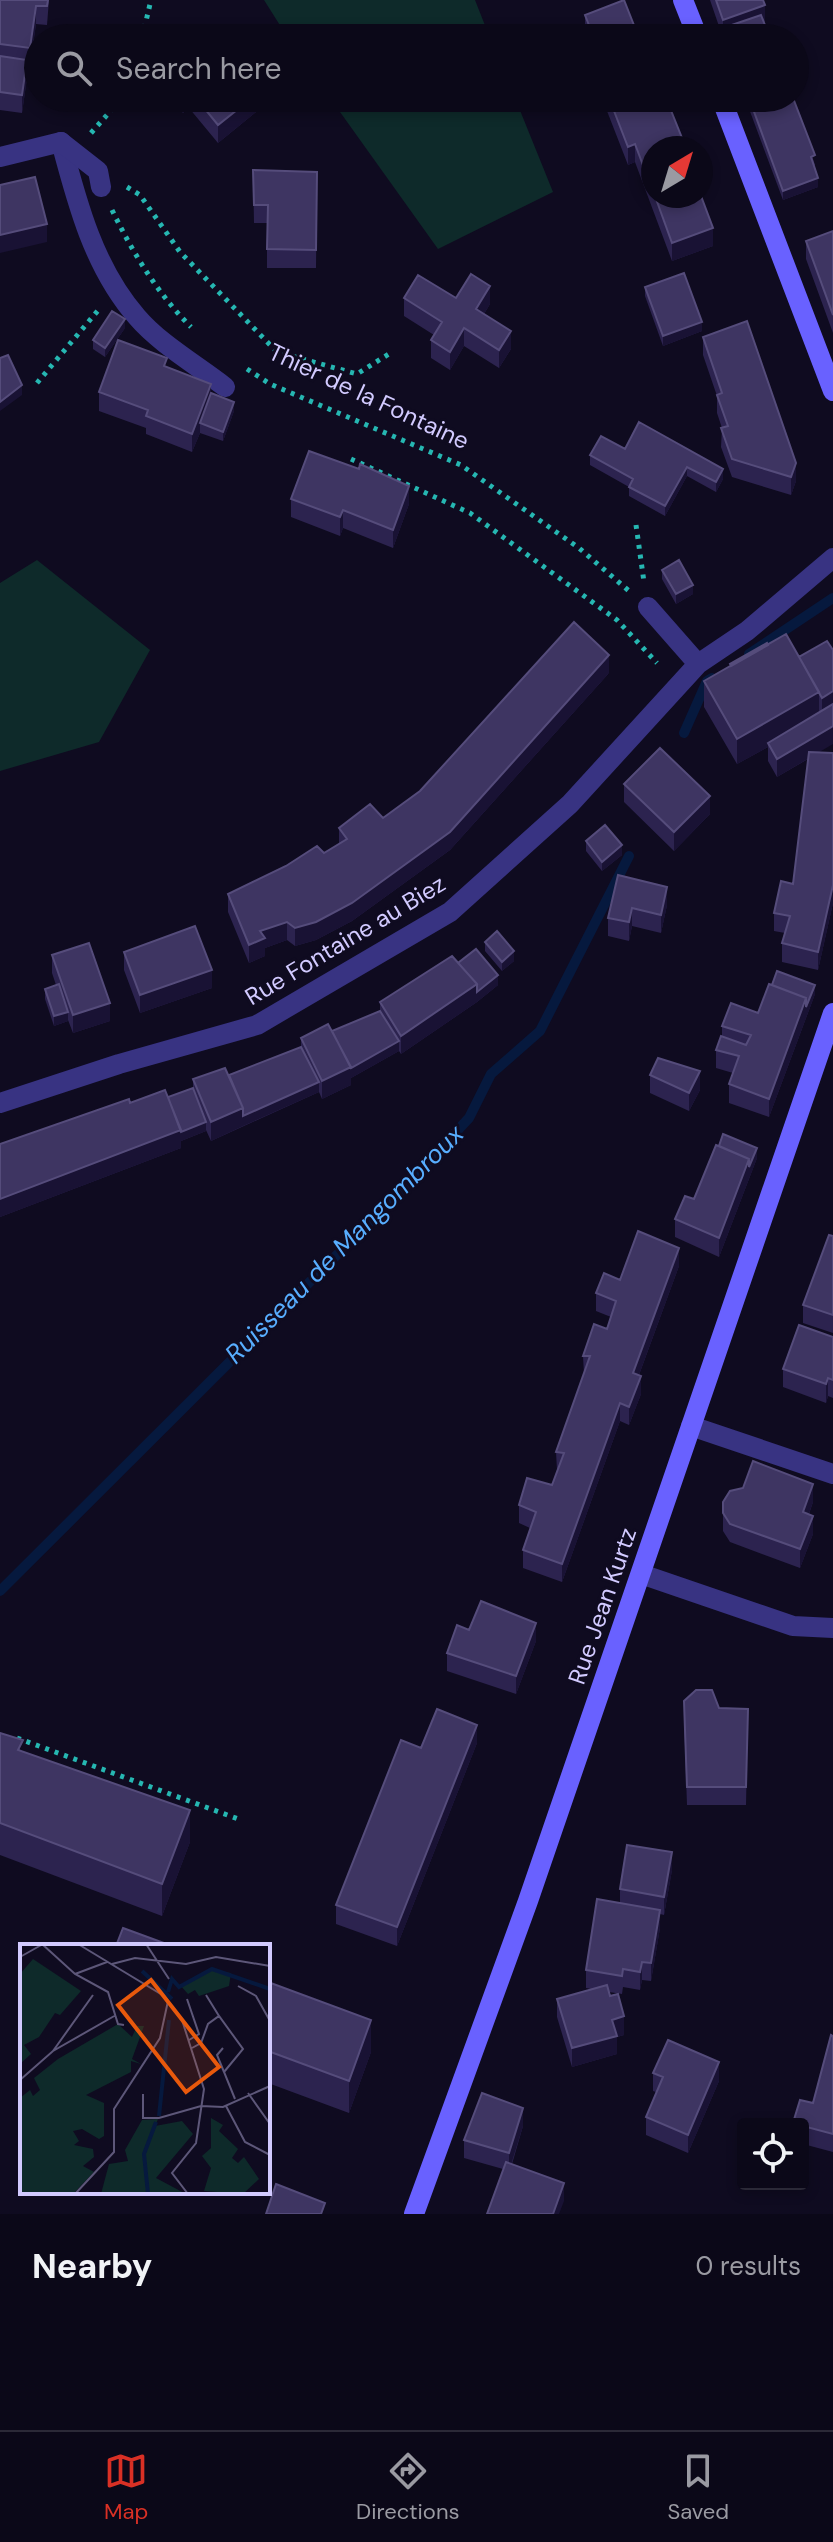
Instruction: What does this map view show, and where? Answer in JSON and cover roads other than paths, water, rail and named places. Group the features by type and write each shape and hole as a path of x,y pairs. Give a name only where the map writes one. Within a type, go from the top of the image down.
{"main road":[{"path":"683,0 692,24"},
{"path":"726,112 833,391"},
{"name":"Rue Jean Kurtz","path":"414,2214 641,1574 833,1013"}],"street":[{"path":"0,157 61,142"},
{"path":"61,142 99,179"},
{"path":"61,142 82,221 115,287 138,319 225,387"},
{"name":"Rue Fontaine au Biez","path":"0,1103 119,1064 257,1025 450,912 570,804 698,664 747,631 833,558"},
{"path":"648,607 698,664"},
{"path":"691,1426 833,1474"},
{"path":"641,1574 793,1626 833,1628"}],"waterway":[{"name":"Ruisseau de Mangombroux","path":"749,654 833,598"},
{"name":"Ruisseau de Mangombroux","path":"684,733 707,681 712,678"},
{"name":"Ruisseau de Mangombroux","path":"0,1591 404,1188 469,1118 491,1074 540,1031 629,856"}]}
